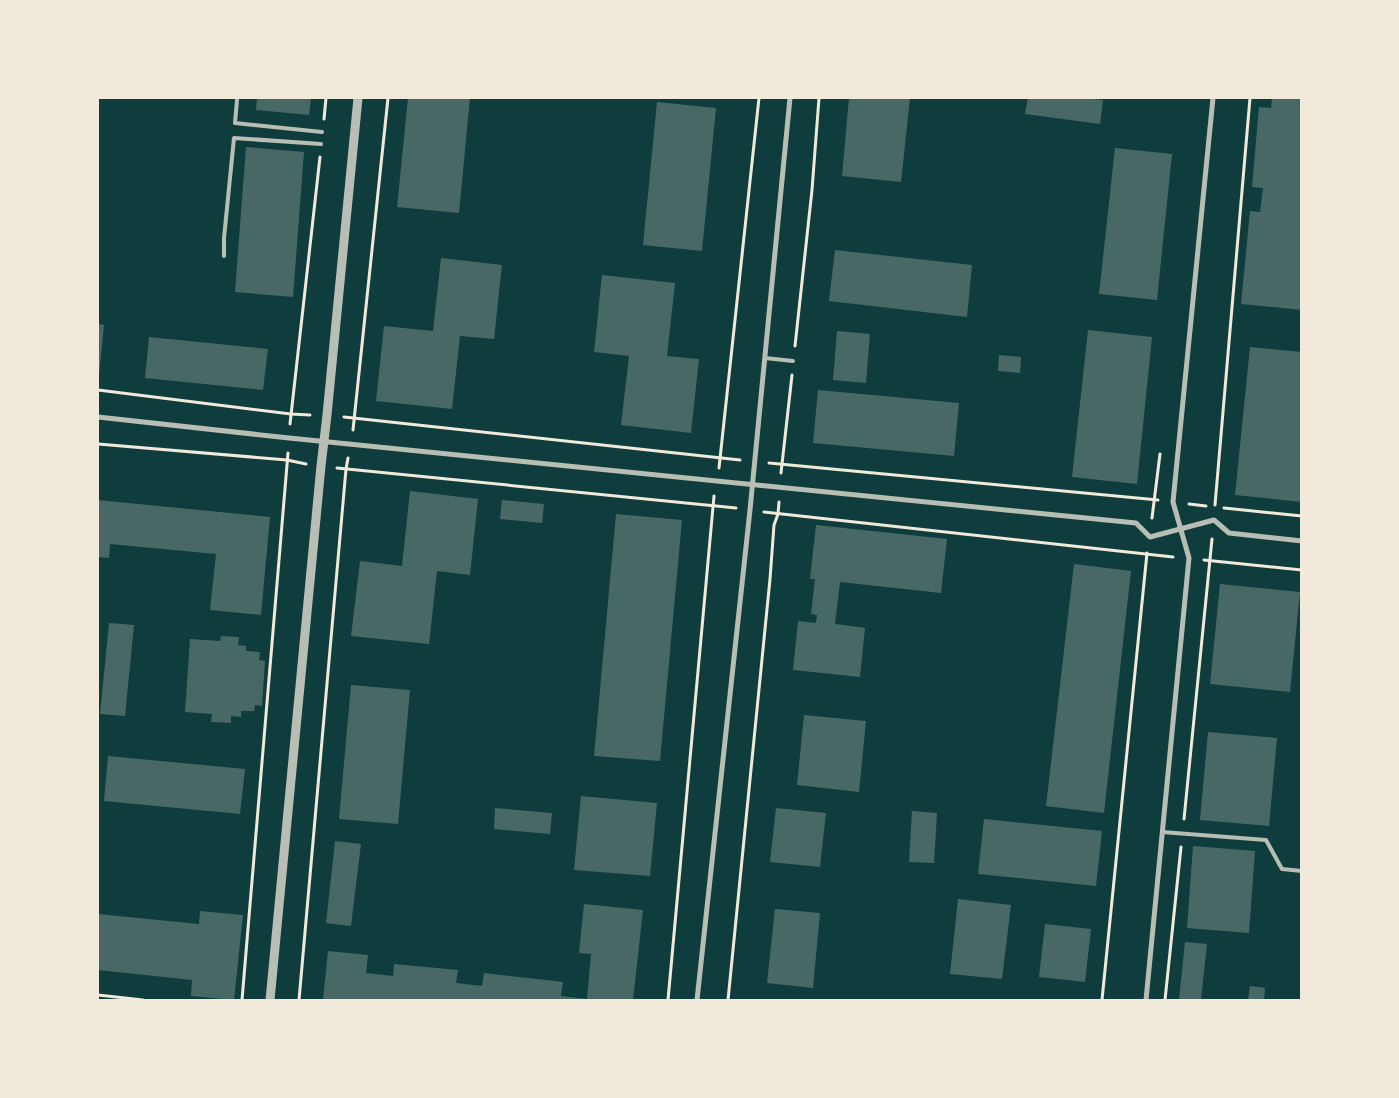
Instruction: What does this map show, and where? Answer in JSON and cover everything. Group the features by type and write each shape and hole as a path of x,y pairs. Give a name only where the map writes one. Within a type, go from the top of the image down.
{"street":[{"path":"270,1000 358,98"},
{"path":"697,1000 750,510 790,98"},
{"path":"1146,1000 1189,558 1173,502 1213,98"},
{"path":"98,417 324,442 1136,523 1150,537 1214,520 1229,533 1302,541"}],"lane":[{"path":"237,100 235,123 322,132"},
{"path":"224,256 224,238 234,138 321,144"},
{"path":"764,358 793,361"},
{"path":"1162,832 1266,840 1282,869 1302,871"}],"path":[{"path":"322,132 326,98"},
{"path":"355,418 388,98"},
{"path":"668,1000 712,506 721,458 759,98"},
{"path":"728,1000 770,588 774,524 778,514 781,488 812,190 819,98"},
{"path":"1250,98 1215,506 1302,516"},
{"path":"242,1000 291,414 321,144"},
{"path":"98,390 291,414 327,415 754,462 1155,500 1147,555 1102,1000"},
{"path":"98,444 288,460 346,469 750,510 1147,555"},
{"path":"299,1000 346,469"},
{"path":"1165,1000 1210,561 1302,570"},
{"path":"98,995 143,1000"}],"building":[{"path":"257,98 311,98 309,115 256,110"},
{"path":"408,98 470,98 459,213 397,207"},
{"path":"849,98 910,98 901,182 842,176"},
{"path":"1028,98 1103,100 1100,124 1025,114"},
{"path":"1272,98 1302,98 1302,310 1241,304 1250,211 1260,212 1263,188 1252,187 1259,107 1271,108"},
{"path":"657,102 716,108 702,251 643,245"},
{"path":"246,147 304,152 293,297 235,292"},
{"path":"1115,148 1172,154 1157,300 1099,294"},
{"path":"835,250 972,265 967,317 829,301"},
{"path":"441,258 502,265 494,339 460,336 452,409 376,401 384,326 433,331"},
{"path":"602,275 675,283 667,356 699,359 691,433 621,425 629,356 594,352"},
{"path":"98,324 104,325 99,376 98,376"},
{"path":"1088,330 1152,337 1137,484 1072,477"},
{"path":"837,331 870,334 866,383 833,380"},
{"path":"149,337 268,349 263,390 145,378"},
{"path":"1250,347 1302,352 1302,502 1235,495"},
{"path":"999,355 1021,357 1020,373 998,371"},
{"path":"818,390 959,403 954,456 813,443"},
{"path":"410,491 478,499 470,575 437,571 429,644 351,636 360,561 402,566"},
{"path":"98,500 270,517 261,615 210,610 216,554 110,544 109,558 98,557"},
{"path":"502,500 544,504 542,523 500,519"},
{"path":"616,514 682,520 660,761 594,756"},
{"path":"816,525 947,539 941,593 840,582 835,624 865,628 860,677 793,670 798,621 816,623 817,615 811,614 815,579 810,579"},
{"path":"1074,564 1131,571 1104,813 1046,806"},
{"path":"1220,584 1300,592 1290,692 1210,684"},
{"path":"109,623 134,625 125,716 100,714"},
{"path":"221,636 239,637 238,645 246,646 246,651 260,652 259,660 265,661 262,706 255,705 254,711 241,711 241,717 231,716 231,723 211,722 212,714 185,712 190,639 220,641"},
{"path":"351,685 410,690 398,824 339,819"},
{"path":"804,715 866,721 859,792 797,785"},
{"path":"1208,732 1277,738 1269,826 1200,820"},
{"path":"108,756 245,769 240,814 104,801"},
{"path":"581,796 657,803 650,876 574,870"},
{"path":"495,808 552,813 550,834 494,829"},
{"path":"776,808 826,813 820,867 770,862"},
{"path":"912,811 937,813 934,863 909,862"},
{"path":"984,819 1102,831 1096,886 978,874"},
{"path":"335,841 361,844 351,926 326,923"},
{"path":"1193,846 1255,851 1249,933 1187,928"},
{"path":"958,899 1011,905 1002,979 950,974"},
{"path":"584,904 643,910 633,1000 323,1000 328,951 368,955 366,973 393,976 394,964 458,970 456,983 482,986 484,973 563,982 561,996 587,999 591,954 579,953"},
{"path":"775,909 820,913 813,988 767,983"},
{"path":"200,911 243,915 234,1000 191,996 192,980 98,970 98,914 199,924"},
{"path":"1045,924 1091,929 1085,982 1039,977"},
{"path":"1185,942 1207,944 1201,1000 1179,1000"},
{"path":"1250,986 1265,988 1264,1000 1248,1000"}]}
